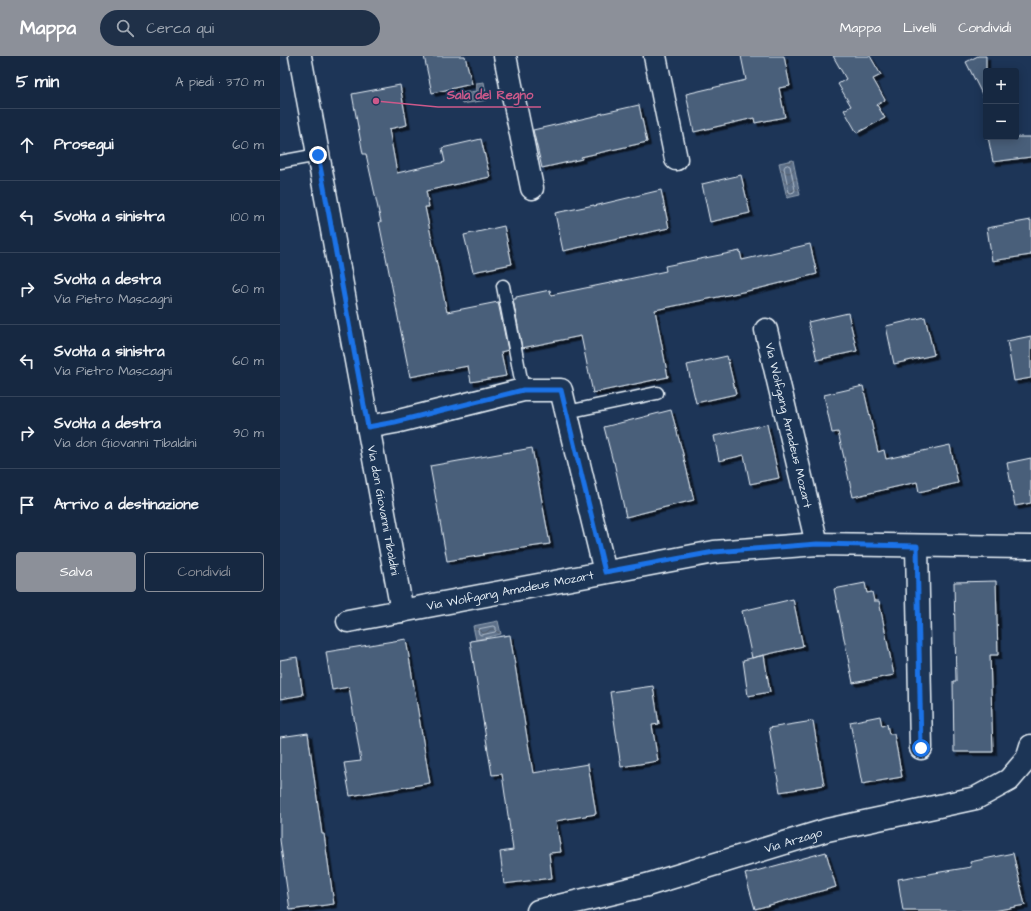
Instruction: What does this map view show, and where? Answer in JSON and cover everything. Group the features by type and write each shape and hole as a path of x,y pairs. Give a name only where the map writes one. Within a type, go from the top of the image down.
{"street":[{"name":"Via don Giovanni Tibaldini","path":"300,56 402,610"},
{"path":"505,56 532,188"},
{"path":"655,56 676,159"},
{"name":"Via Wolfgang Amadeus Mozart","path":"766,330 817,544"},
{"path":"368,427 395,422 523,390 561,390 605,572"},
{"name":"Via Wolfgang Amadeus Mozart","path":"348,621 714,552 817,544 1031,547"},
{"path":"917,546 921,748"},
{"name":"Via Arzago","path":"538,911 647,885 827,830 976,798 1009,780 1027,759 1031,746"}],"lane":[{"path":"280,162 318,155"},
{"path":"503,286 523,390"},
{"path":"566,412 657,393"}],"water":[{"path":"484,82 487,100 462,104 460,93 477,91 476,83"},
{"path":"793,160 800,195 787,198 779,163"},
{"path":"498,621 501,634 476,640 473,626"}],"building":[{"path":"424,56 465,56 472,84 432,93"},
{"path":"741,56 784,56 790,86 779,88 785,117 755,123 754,118 694,132 686,94 746,80"},
{"path":"833,56 870,56 881,75 873,79 885,100 877,105 885,118 857,133 844,110 851,106 838,84 846,79"},
{"path":"978,56 986,56 986,68 983,68 983,96 966,62"},
{"path":"400,85 407,125 389,129 397,173 445,162 442,148 481,139 490,177 426,191 429,207 425,207 447,312 498,302 508,350 501,352 506,376 471,382 468,366 410,377 379,222 381,222 366,154 363,154 352,94"},
{"path":"639,105 647,142 581,157 582,159 542,168 533,130"},
{"path":"1019,137 1031,137 1031,157 993,162 989,140 1019,140"},
{"path":"741,175 750,213 710,222 702,184"},
{"path":"661,190 669,228 563,251 555,213 594,206"},
{"path":"1031,220 1031,255 992,261 987,228"},
{"path":"504,226 512,264 473,272 464,235"},
{"path":"810,244 817,274 757,289 655,310 668,377 593,393 581,336 522,348 513,299 516,299 516,297 550,290 551,295 610,283 666,271 665,266 740,251 742,260"},
{"path":"848,313 857,351 817,360 808,322"},
{"path":"925,317 934,355 894,364 886,326"},
{"path":"1031,336 1031,378 1014,381 1007,341"},
{"path":"727,356 736,394 696,403 687,365"},
{"path":"863,386 878,452 884,450 886,459 950,445 958,483 919,492 917,482 853,497 838,432 832,433 824,395"},
{"path":"671,410 694,500 626,517 614,462 604,427"},
{"path":"767,424 779,478 750,484 744,455 719,461 714,436"},
{"path":"532,448 550,544 447,561 430,466"},
{"path":"1031,458 1031,503 1015,506 1007,463"},
{"path":"996,581 998,655 990,655 993,752 954,752 953,681 956,681 954,582"},
{"path":"865,583 867,593 872,592 874,601 879,601 894,675 853,683 834,589"},
{"path":"793,599 803,646 752,658 742,611"},
{"path":"510,635 533,773 588,764 596,814 556,821 561,852 549,853 552,878 504,884 500,852 513,850 502,774 492,775 470,641"},
{"path":"406,639 430,783 350,796 344,763 361,761 349,687 332,690 326,652"},
{"path":"764,655 770,692 748,696 743,660"},
{"path":"297,657 303,695 280,699 280,660"},
{"path":"653,686 659,724 652,725 658,761 621,767 610,692"},
{"path":"880,716 882,726 887,724 889,734 894,734 902,777 862,784 850,722"},
{"path":"813,721 824,785 780,792 769,728"},
{"path":"308,733 322,834 324,834 334,904 290,910 280,840 280,737"},
{"path":"826,852 836,887 755,909 745,874"},
{"path":"1013,853 1025,905 994,911 903,911 898,879 971,867 970,862"}],"place":[{"name":"Sala del Regno","path":"376,101"}],"route":[{"path":"318,155 368,427 395,422 523,390 561,390 605,572 714,552 817,544 917,546 921,748"}]}
